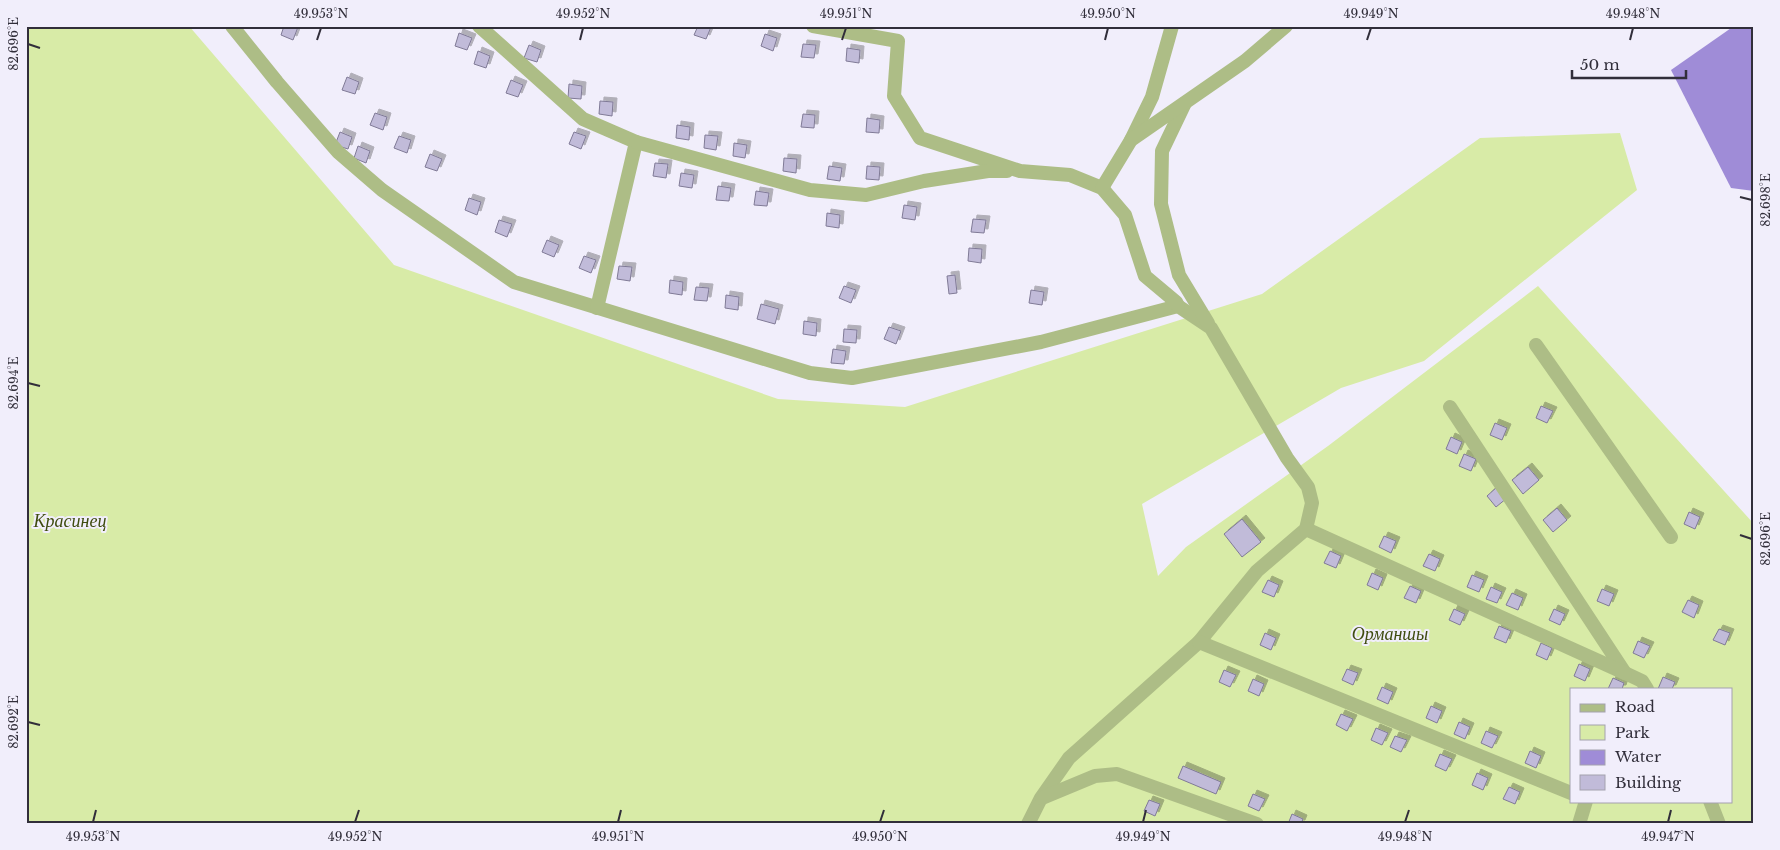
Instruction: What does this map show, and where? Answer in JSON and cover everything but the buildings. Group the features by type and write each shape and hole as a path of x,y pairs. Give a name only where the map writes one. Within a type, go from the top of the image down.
{"street":[{"path":"232,26 277,82 338,152 382,190 514,282 810,373 852,378 1041,342 1178,306"},
{"path":"479,26 583,119 636,142 810,190 866,195 924,181 988,171 1070,175 1102,188 1125,215 1145,276 1176,302 1178,306 1211,328"},
{"path":"813,26 898,41 894,96 920,138 1020,172"},
{"path":"1102,188 1131,140 1152,97 1172,26"},
{"path":"1131,140 1245,61 1286,26"},
{"path":"1028,824 1041,798 1069,758 1200,642 1257,571 1306,529 1312,503 1308,487 1287,458 1179,275 1160,204 1162,151 1185,103"},
{"path":"597,308 636,142"},
{"path":"1536,345 1670,537"},
{"path":"1450,407 1625,673"},
{"path":"1306,529 1625,673 1642,681 1646,688"},
{"path":"1200,642 1570,793"},
{"path":"1041,798 1095,776 1117,774 1255,823"},
{"path":"1579,824 1586,802"},
{"path":"1710,802 1719,824"}],"green space":[{"path":"26,26 189,26 394,265 778,399 905,407 1262,294 1480,138 1620,133 1637,190 1424,361 1341,388 1142,504 1158,576 1186,547 1328,446 1538,286 1754,524 1754,824 26,824"}],"water":[{"path":"1734,26 1754,26 1754,191 1731,188 1671,70"}],"park label":[{"name":"Красинец","path":"70,521"},
{"name":"Орманшы","path":"1390,634"}]}
